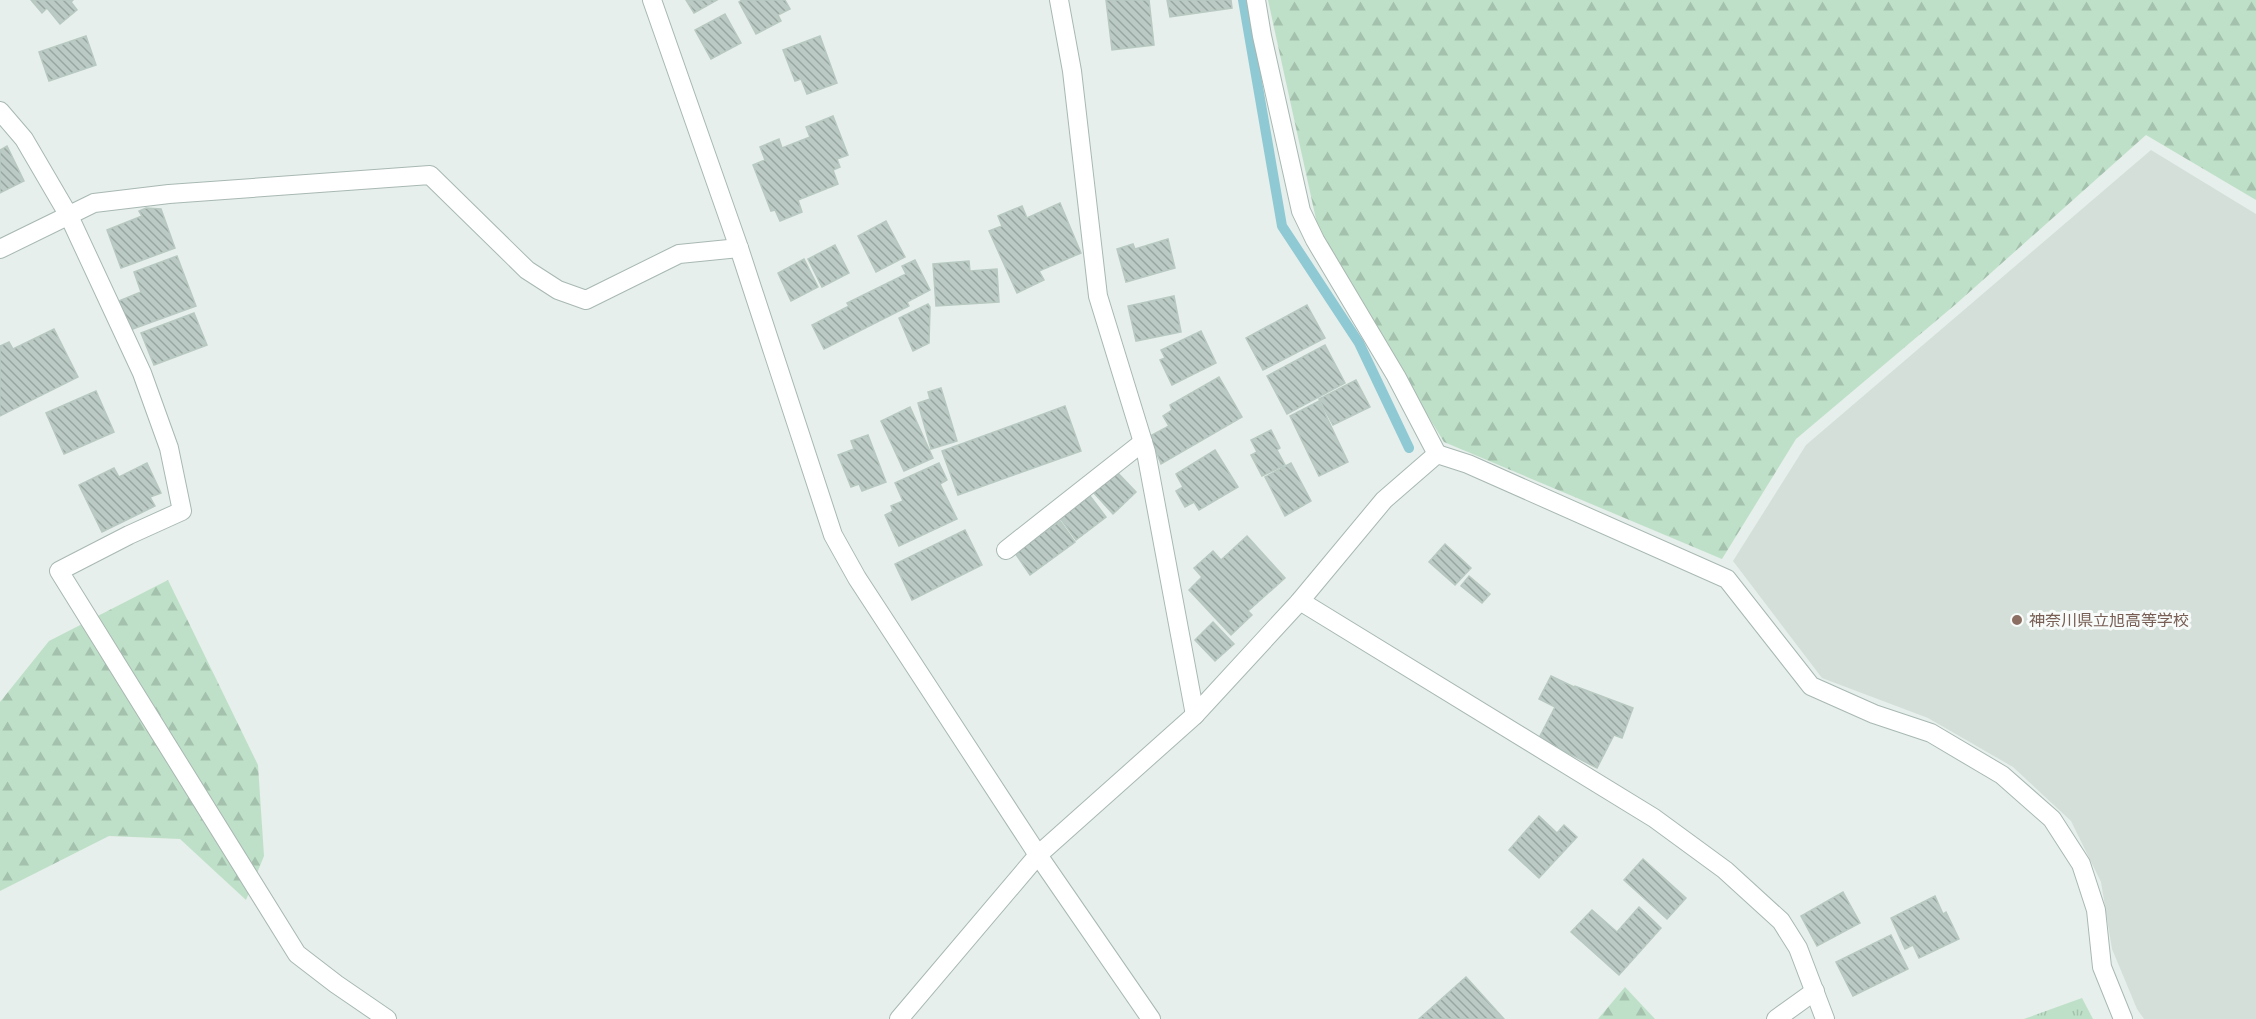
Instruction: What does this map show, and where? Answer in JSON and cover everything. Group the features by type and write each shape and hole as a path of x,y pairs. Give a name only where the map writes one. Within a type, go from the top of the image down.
{"street":[{"path":"652,0 739,248 833,535 857,578 1038,855 1151,1019"},
{"path":"1059,0 1072,71 1098,296 1143,442 1195,715"},
{"path":"1256,0 1301,211 1315,240 1396,376 1437,454 1468,465 1727,579 1811,686 1874,714 1931,733 2002,774 2052,819 2081,864 2096,910 2102,967 2123,1019"},
{"path":"0,111 24,139 69,216 142,373 169,448 183,511 58,571 297,954 387,1019"},
{"path":"0,249 94,203 169,194 430,175 527,270 558,290 586,300 679,254 739,248"},
{"path":"1006,550 1143,442"},
{"path":"899,1019 1038,855 1195,715 1300,601 1384,500 1437,454"},
{"path":"1300,601 1644,812 1725,870 1781,921 1798,948 1825,1019"},
{"path":"1776,1019 1815,992"}],"shaded area":[{"name":"神奈川県立旭高等学校","path":"2151,150 2256,214 2256,1019 2144,1019 2137,1009 2112,949 2101,882 2071,821 2013,767 1928,718 1822,678 1733,561 1806,445"}],"green space":[{"path":"1268,0 2256,0 2256,200 2146,135 1956,304 1796,439 1722,559 1444,442 1321,242"},
{"path":"168,580 258,765 264,856 246,900 180,839 109,836 0,891 0,702 49,641"},
{"path":"1625,987 1655,1019 1598,1019"},
{"path":"2082,998 2093,1019 2024,1019"}],"building":[{"path":"31,0 73,0 71,2 77,10 60,24 47,8 42,13"},
{"path":"686,0 717,0 694,13"},
{"path":"742,0 785,0 790,9 778,15 781,21 756,34 739,2"},
{"path":"1106,0 1149,0 1154,45 1112,50"},
{"path":"1167,0 1231,0 1232,8 1170,17"},
{"path":"725,14 741,43 711,59 695,30"},
{"path":"86,36 96,65 49,81 39,52"},
{"path":"820,36 837,83 807,94 801,79 795,81 783,50"},
{"path":"833,116 848,155 837,159 840,167 833,170 838,184 798,200 802,212 780,221 775,210 771,211 753,165 765,160 760,147 779,139 782,148 810,137 806,127"},
{"path":"7,146 24,181 0,193 0,150"},
{"path":"1060,203 1081,253 1039,271 1044,280 1017,293 989,231 1002,226 998,216 1022,206 1027,218"},
{"path":"146,208 161,209 175,248 121,268 107,230 142,216 139,211"},
{"path":"886,221 905,257 876,272 858,236"},
{"path":"1168,239 1175,268 1126,282 1117,249 1133,244 1135,249"},
{"path":"835,245 849,273 822,287 808,259"},
{"path":"177,256 196,306 130,330 119,301 141,292 134,272"},
{"path":"804,259 818,287 791,301 778,273"},
{"path":"915,260 930,290 907,302 909,306 824,349 812,325 849,306 847,303 906,274 902,266"},
{"path":"969,261 970,271 997,269 999,302 936,306 933,264"},
{"path":"1174,296 1181,332 1136,341 1128,306"},
{"path":"928,304 930,307 929,343 913,351 899,318"},
{"path":"1307,305 1325,338 1263,370 1246,338"},
{"path":"194,313 207,345 154,365 141,333"},
{"path":"54,329 78,377 0,416 0,346 9,342 13,349"},
{"path":"1201,331 1216,363 1172,385 1160,360 1165,358 1161,350"},
{"path":"1325,345 1345,383 1287,414 1267,376"},
{"path":"1219,377 1242,417 1161,464 1150,436 1169,426 1163,416 1172,410 1170,405"},
{"path":"1356,380 1370,407 1333,425 1319,399"},
{"path":"941,388 957,441 931,449 918,403 930,399 928,392"},
{"path":"96,391 114,432 64,454 46,413"},
{"path":"1319,401 1348,462 1319,476 1290,416"},
{"path":"1065,406 1081,451 958,495 942,451"},
{"path":"910,407 933,458 904,471 881,421"},
{"path":"1271,430 1280,448 1277,450 1285,465 1262,476 1251,455 1257,452 1251,440"},
{"path":"868,435 886,482 862,491 859,484 851,487 838,455 854,449 851,441"},
{"path":"1215,450 1238,487 1199,510 1194,502 1185,507 1176,491 1183,487 1176,474"},
{"path":"147,463 161,493 150,497 155,506 102,532 79,485 114,468 119,477"},
{"path":"939,463 947,480 940,484 957,519 899,546 885,515 893,511 891,506 903,501 895,483"},
{"path":"1291,463 1311,501 1285,516 1265,477"},
{"path":"1116,471 1136,492 1113,514 1094,493"},
{"path":"1090,496 1106,517 1076,540 1060,518"},
{"path":"1060,521 1075,542 1030,575 1015,553"},
{"path":"965,530 982,565 912,600 895,564"},
{"path":"1247,536 1285,578 1248,611 1252,615 1231,635 1189,590 1202,577 1194,568 1213,551 1221,560"},
{"path":"1445,544 1471,568 1455,585 1429,562"},
{"path":"1469,576 1490,594 1482,603 1461,586"},
{"path":"1213,622 1234,644 1215,661 1195,640"},
{"path":"1551,676 1574,687 1633,708 1622,738 1614,735 1597,768 1539,738 1555,707 1539,699"},
{"path":"1539,816 1557,833 1564,825 1577,837 1539,878 1509,850"},
{"path":"1643,859 1686,898 1667,919 1624,880"},
{"path":"1843,892 1860,923 1817,946 1801,916"},
{"path":"1935,896 1943,914 1946,912 1959,939 1919,958 1913,945 1905,949 1891,918"},
{"path":"1639,907 1661,928 1619,975 1571,932 1592,910 1617,932"},
{"path":"1891,935 1908,969 1853,996 1836,962"},
{"path":"1466,977 1504,1019 1419,1019"}],"waterway":[{"path":"1243,0 1282,226 1359,343 1409,448"}],"place":[{"name":"神奈川県立旭高等学校","path":"2017,620"}]}
